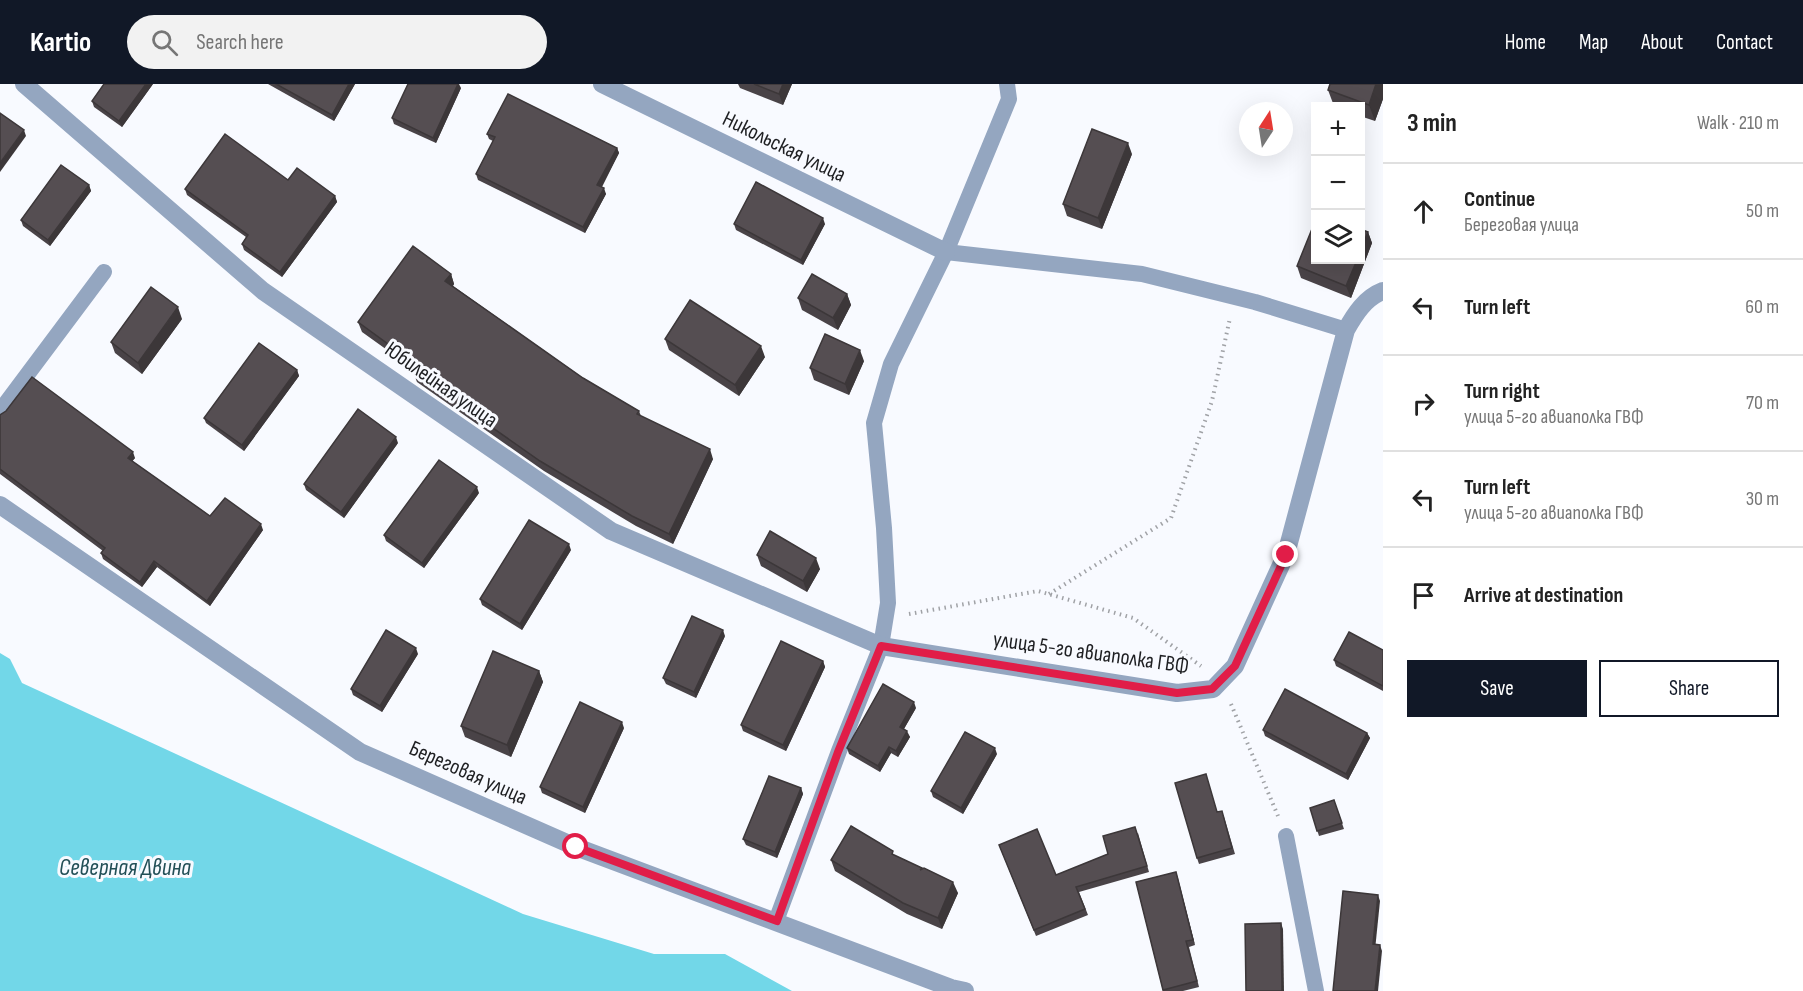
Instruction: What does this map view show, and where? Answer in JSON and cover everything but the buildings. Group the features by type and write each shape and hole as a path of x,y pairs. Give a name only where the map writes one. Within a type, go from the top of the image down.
{"street":[{"name":"Юбилейная улица","path":"24,84 263,291 611,531 881,646"},
{"name":"Никольская улица","path":"602,84 945,252"},
{"name":"улица 5-го авиаполка ГВФ","path":"881,646 1177,693 1212,689 1235,666 1286,555 1346,330 1358,310 1376,294 1383,291"},
{"name":"Береговая улица","path":"0,505 360,752 576,847 951,988 965,991"}],"lane":[{"path":"777,921 838,752 881,646 888,603 884,528 874,423 891,364 945,252 1009,99 1007,84"},
{"path":"945,252 1142,274 1235,297 1346,330"},
{"path":"0,411 104,272"},
{"path":"1286,836 1316,991"}],"path":[{"path":"1049,594 1171,518 1212,401 1235,297"}],"water":[{"name":"Северная Двина","path":"0,653 10,659 22,683 523,914 654,954 725,954 792,991 0,991"}],"route":[{"path":"576,847 777,921 838,752 881,646 1177,693 1212,689 1235,666 1286,555"}]}
